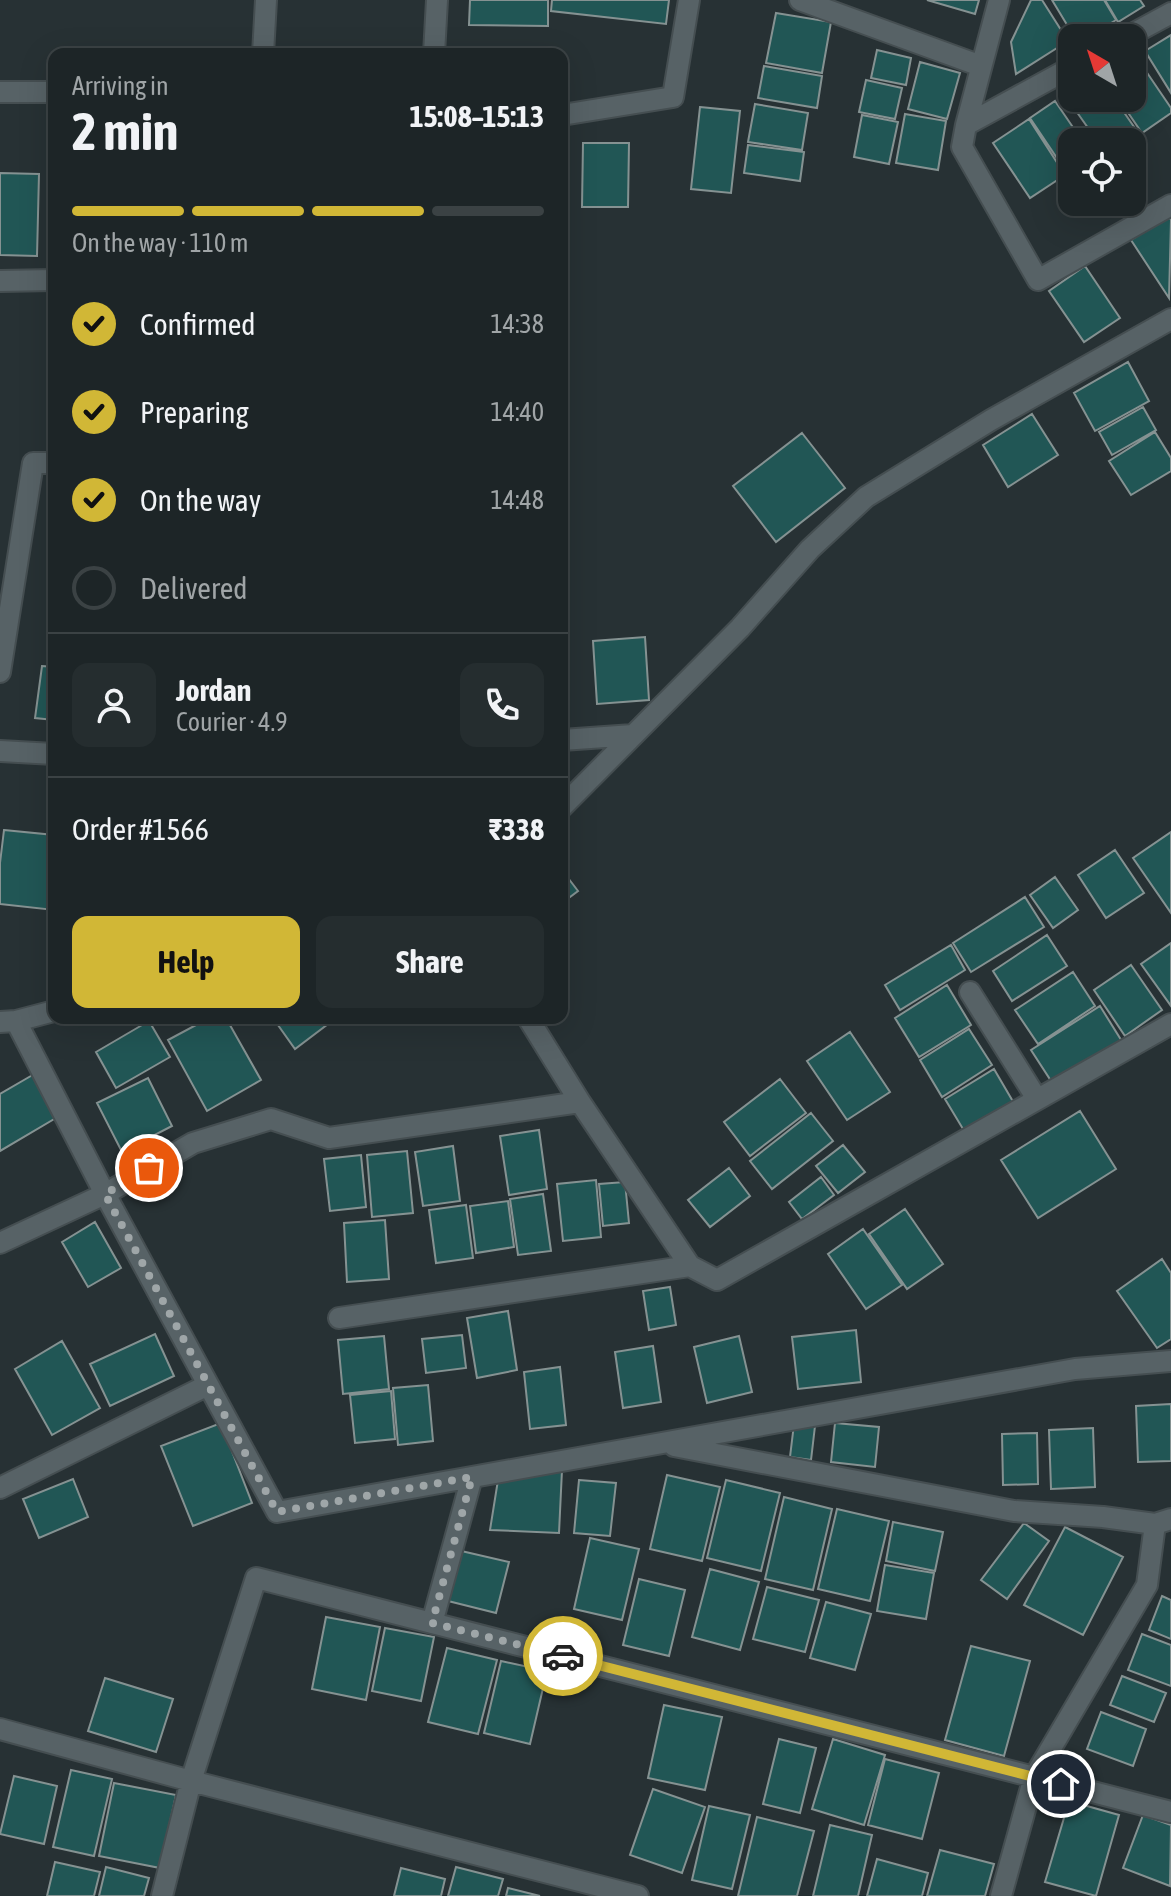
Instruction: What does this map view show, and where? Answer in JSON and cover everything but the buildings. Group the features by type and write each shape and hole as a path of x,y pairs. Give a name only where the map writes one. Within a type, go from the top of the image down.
{"street":[{"path":"263,48 266,0"},
{"path":"434,48 437,0"},
{"path":"568,114 673,97 689,0"},
{"path":"800,0 981,66"},
{"path":"999,0 962,147 1038,280 1171,205"},
{"path":"1146,27 1171,13"},
{"path":"966,125 1058,75"},
{"path":"0,92 48,92"},
{"path":"0,281 48,280"},
{"path":"568,801 740,628 810,549 866,497 991,420 1171,319"},
{"path":"0,672 33,463 48,463"},
{"path":"568,740 633,735"},
{"path":"0,751 48,754"},
{"path":"970,992 1037,1099"},
{"path":"48,1012 8,1022 277,1512 1075,1369 1171,1361"},
{"path":"532,1024 690,1266 717,1280 1171,1024"},
{"path":"0,1243 105,1194 193,1143 271,1119 329,1138 580,1102"},
{"path":"339,1318 690,1266"},
{"path":"0,1488 208,1385"},
{"path":"662,1443 1014,1511 1163,1522 1147,1585 1034,1777 1001,1896"},
{"path":"432,1623 472,1477"},
{"path":"162,1896 191,1781 256,1578 1171,1812"},
{"path":"0,1729 638,1896"}],"way so far":[{"path":"149,1168 105,1194 277,1512 472,1477 432,1623 563,1656"}],"route":[{"path":"563,1656 1061,1784"}]}
